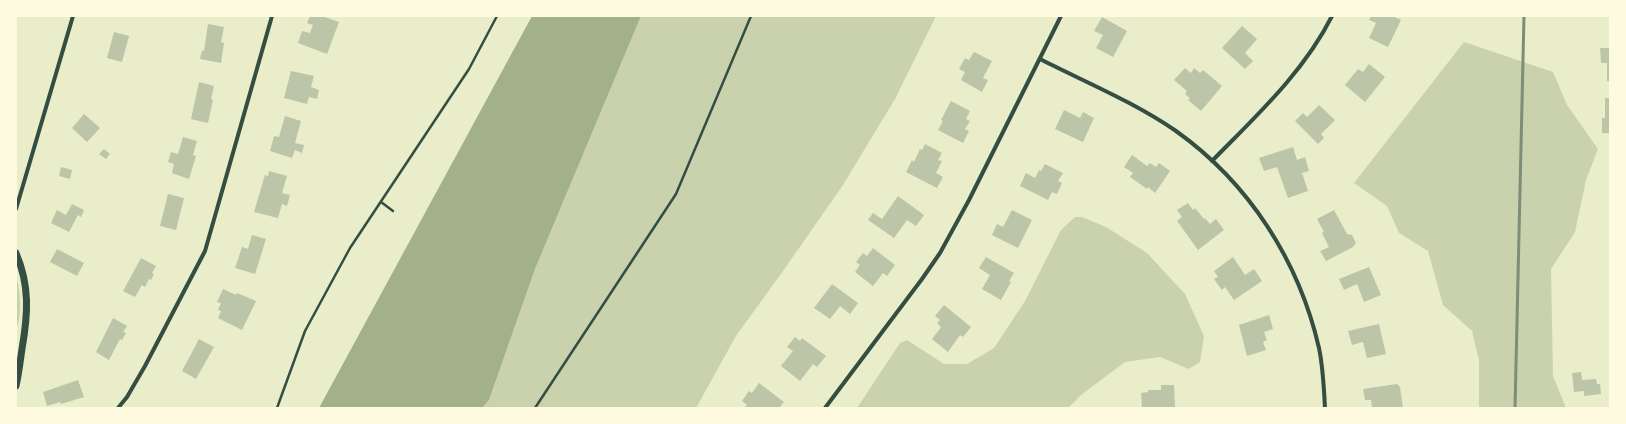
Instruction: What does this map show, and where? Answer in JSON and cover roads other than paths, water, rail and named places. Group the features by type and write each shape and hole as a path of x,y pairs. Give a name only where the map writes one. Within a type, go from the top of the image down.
{"street":[{"path":"16,209 73,16"},
{"path":"118,408 127,397 145,366 205,251 272,16"},
{"path":"825,408 922,279 944,247 1061,16"},
{"path":"1212,160 1259,113 1283,86 1312,51 1332,16"},
{"path":"1040,59 1132,104 1175,131 1212,160 1255,209 1274,236 1294,272 1309,312 1319,349 1325,408"},
{"path":"16,253 23,268 28,302 27,320 16,386"}],"railway":[{"path":"1515,408 1524,16"}]}
